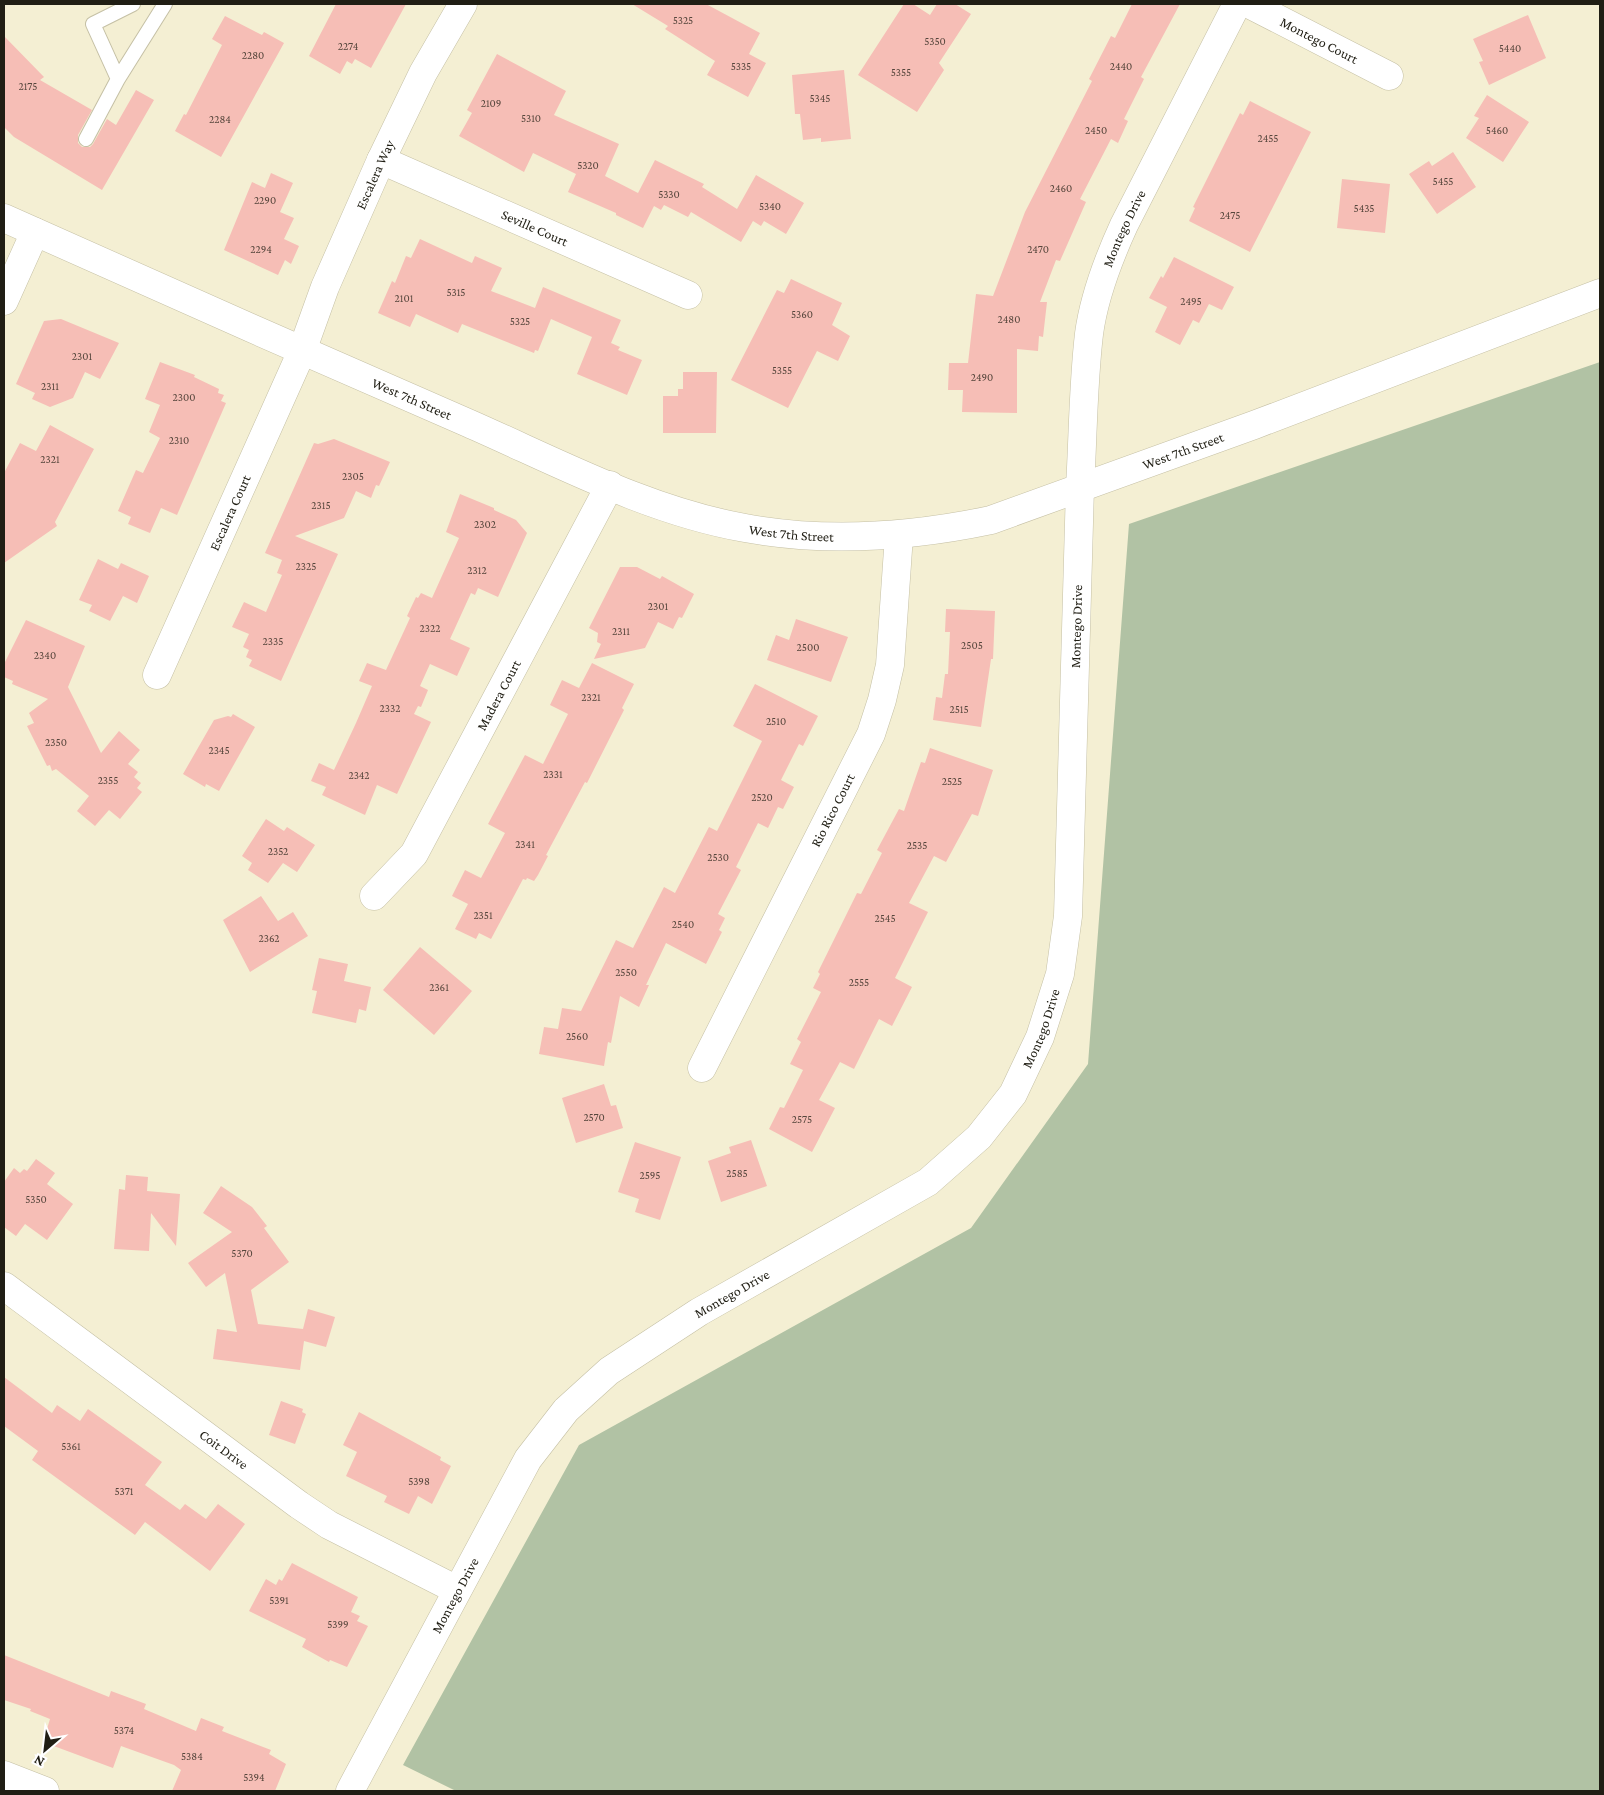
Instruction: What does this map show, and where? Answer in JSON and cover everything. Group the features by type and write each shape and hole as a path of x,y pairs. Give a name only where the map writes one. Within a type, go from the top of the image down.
{"street":[{"name":"Escalera Way","path":"302,351 325,288 381,160 423,73 463,4"},
{"name":"Montego Drive","path":"350,1791 528,1460 566,1410 609,1371 699,1312 928,1182 979,1136 1013,1094 1040,1036 1060,974 1068,916 1080,487 1089,334 1096,299 1109,258 1237,4"},
{"name":"Montego Court","path":"1249,4 1389,76"},
{"name":"Seville Court","path":"381,160 688,295"},
{"name":"West 7th Street","path":"4,218 302,351 610,485 700,518 742,528 822,537 899,535 953,528 991,520 1254,425 1600,294"},
{"path":"4,302 35,232"},
{"name":"Escalera Court","path":"157,675 302,351"},
{"name":"Madera Court","path":"374,896 414,854 610,485"},
{"name":"Rio Rico Court","path":"702,1068 871,734 882,700 890,665 899,535"},
{"name":"Coit Drive","path":"4,1286 299,1505 329,1525 457,1590"},
{"path":"4,1776 45,1791"}],"lane":[{"path":"118,79 93,24 133,4"},
{"path":"86,140 118,79 165,4"}],"green space":[{"path":"1600,362 1600,1791 456,1791 403,1765 579,1445 971,1228 1088,1064 1129,524"}],"building":[{"path":"336,4 406,4 371,68 355,59 352,64 347,61 340,74 309,56"},
{"path":"632,4 706,4 760,33 749,54 766,63 748,97 707,75 715,61 665,29 668,26"},
{"path":"904,4 913,4 930,15 937,4 955,4 971,14 939,63 944,70 917,112 858,75"},
{"path":"1132,4 1180,4 1141,77 1144,79 1124,119 1128,121 1118,143 1111,139 1080,199 1086,202 1060,261 1056,260 1040,302 1047,302 1043,337 1039,336 1038,351 1017,349 1017,413 962,412 963,390 948,390 949,363 968,363 976,294 993,296 1025,212 1092,81 1089,79 1111,36 1115,38"},
{"path":"1528,15 1546,58 1489,85 1479,62 1483,61 1473,39"},
{"path":"225,16 262,35 264,32 284,43 221,157 175,131 184,114 186,115 222,45 212,39"},
{"path":"4,36 44,77 40,80 92,110 78,135 78,143 82,147 90,147 93,144 107,119 116,125 136,90 154,100 102,190 14,137 4,127"},
{"path":"497,54 566,91 554,115 619,144 605,176 638,193 655,160 704,184 702,187 737,209 756,175 804,203 786,234 764,221 761,226 753,221 741,242 691,212 688,217 664,205 661,210 654,206 643,228 616,215 616,213 568,192 576,174 533,153 524,172 459,136 472,113 467,110"},
{"path":"844,70 851,139 821,142 821,138 803,140 800,114 795,114 792,75"},
{"path":"1487,95 1529,122 1503,162 1466,138 1479,118 1474,116"},
{"path":"1250,101 1311,132 1250,252 1189,221 1195,208 1193,207 1240,113 1243,115"},
{"path":"1453,152 1476,187 1437,214 1409,174 1429,161 1432,166"},
{"path":"271,173 293,183 280,212 294,218 284,239 299,246 291,264 285,260 278,275 224,250 252,182 265,188"},
{"path":"1342,179 1390,184 1385,233 1337,228"},
{"path":"420,239 472,263 475,256 502,268 491,291 535,308 543,287 621,320 611,343 620,347 618,350 642,360 627,395 577,374 592,337 551,319 538,351 535,350 534,353 462,324 458,333 416,314 410,327 378,313 392,281 395,283 406,256 411,258"},
{"path":"1174,257 1234,287 1222,310 1209,304 1199,323 1193,320 1180,345 1155,332 1167,307 1149,298 1161,276 1163,278"},
{"path":"791,279 842,303 832,325 850,336 838,361 817,351 788,408 731,380 777,290 784,293"},
{"path":"61,319 119,343 100,379 85,372 73,398 50,407 32,399 35,393 16,384 44,321"},
{"path":"160,362 195,375 194,377 219,389 218,393 224,395 221,401 226,403 177,515 161,508 150,533 128,524 131,517 118,511 136,470 143,473 160,438 149,432 160,405 145,399"},
{"path":"683,372 717,372 716,433 663,433 663,396 678,396 678,389 683,389"},
{"path":"50,425 94,449 55,522 57,526 4,563 4,473 20,443 36,451"},
{"path":"334,439 390,462 379,486 376,485 371,498 356,491 344,518 295,536 338,554 281,681 249,666 252,660 246,657 249,650 243,647 249,634 232,627 244,602 266,612 282,575 277,573 282,560 265,553 314,443 318,444"},
{"path":"460,494 494,508 494,510 516,520 527,533 498,597 478,588 475,595 471,593 450,639 470,648 457,676 430,664 420,686 428,690 421,707 418,706 414,714 431,722 397,794 377,785 365,815 322,795 326,787 311,781 319,763 334,770 372,686 359,681 367,663 386,670 410,618 407,616 416,597 418,598 421,593 432,598 459,538 446,532"},
{"path":"98,559 118,569 121,563 149,576 137,603 123,596 110,621 89,611 92,605 79,600"},
{"path":"620,567 637,567 660,579 662,576 694,594 682,618 679,617 673,629 658,622 645,648 594,659 601,644 597,642 598,633 589,628"},
{"path":"946,609 995,611 993,659 991,659 981,727 933,720 936,697 942,698 945,674 948,674 950,632 945,632"},
{"path":"796,619 848,637 831,682 767,660 776,635 789,640"},
{"path":"26,620 85,646 68,687 101,753 119,731 140,750 128,764 138,772 134,777 141,783 137,788 142,792 120,819 109,810 95,826 77,811 89,796 56,769 52,771 50,765 47,766 27,726 34,723 29,713 48,699 12,684 13,681 4,677 4,664"},
{"path":"592,663 634,684 622,708 624,710 587,783 585,782 546,855 548,856 538,875 534,881 527,878 526,880 523,879 491,939 479,933 476,939 455,929 468,904 452,896 465,870 481,878 505,833 488,824 525,755 543,764 568,714 550,705 562,680 579,688"},
{"path":"755,684 818,716 803,746 799,744 781,780 794,787 783,809 778,807 768,828 758,823 736,867 741,870 718,914 725,918 719,930 722,932 706,964 666,943 646,985 649,985 639,1007 620,996 611,1043 608,1042 604,1066 539,1054 544,1027 558,1029 562,1008 581,1011 616,940 633,948 664,887 675,893 709,827 717,831 762,741 733,726"},
{"path":"233,714 255,727 219,791 206,784 205,787 183,774 214,720 228,716 231,717"},
{"path":"930,748 993,770 978,816 972,814 946,862 934,856 909,903 928,912 895,978 912,987 892,1026 879,1019 854,1069 840,1062 819,1100 835,1108 812,1152 769,1129 780,1107 784,1108 803,1070 790,1064 801,1042 797,1039 821,992 813,988 820,974 818,972 857,893 861,894 882,853 877,850 899,809 904,811 921,762 925,763"},
{"path":"266,819 284,831 287,827 315,845 297,872 283,863 268,883 248,870 252,863 242,856"},
{"path":"261,896 278,921 293,912 308,936 250,972 223,920"},
{"path":"420,947 472,991 434,1035 383,990"},
{"path":"319,958 348,964 344,981 371,987 366,1011 359,1009 356,1023 312,1013 317,991 312,990"},
{"path":"604,1084 611,1106 616,1105 623,1128 576,1143 562,1098"},
{"path":"751,1140 767,1186 721,1202 708,1161 731,1153 729,1147"},
{"path":"635,1142 681,1157 660,1220 635,1212 639,1199 618,1192"},
{"path":"36,1159 55,1173 47,1184 73,1204 47,1240 25,1224 16,1236 4,1227 4,1182 14,1168 20,1173 24,1169 27,1171"},
{"path":"126,1175 148,1177 147,1191 180,1194 176,1246 151,1213 149,1251 114,1249 119,1189 125,1190"},
{"path":"221,1186 252,1207 267,1226 264,1228 289,1262 251,1290 258,1324 303,1329 308,1309 335,1317 326,1347 304,1341 300,1370 213,1359 217,1329 237,1332 225,1273 206,1287 188,1263 232,1232 203,1213"},
{"path":"4,1377 52,1413 57,1405 80,1421 88,1409 162,1462 145,1485 180,1510 185,1504 206,1519 218,1504 245,1524 210,1571 145,1522 135,1535 32,1460 38,1451 4,1426"},
{"path":"281,1401 303,1409 302,1412 306,1414 295,1444 269,1435"},
{"path":"359,1412 441,1457 440,1460 451,1466 432,1504 418,1496 409,1514 384,1502 387,1496 346,1476 357,1452 343,1445"},
{"path":"292,1563 358,1597 351,1612 360,1616 357,1621 368,1626 347,1667 330,1660 329,1662 302,1647 306,1639 249,1611 266,1579 276,1585 279,1579 282,1581"},
{"path":"4,1655 109,1697 111,1691 146,1704 144,1709 196,1731 201,1718 224,1727 222,1731 271,1750 269,1754 286,1764 275,1791 172,1791 181,1770 174,1765 121,1746 113,1768 43,1742 50,1719 30,1711 31,1709 4,1700"}]}
